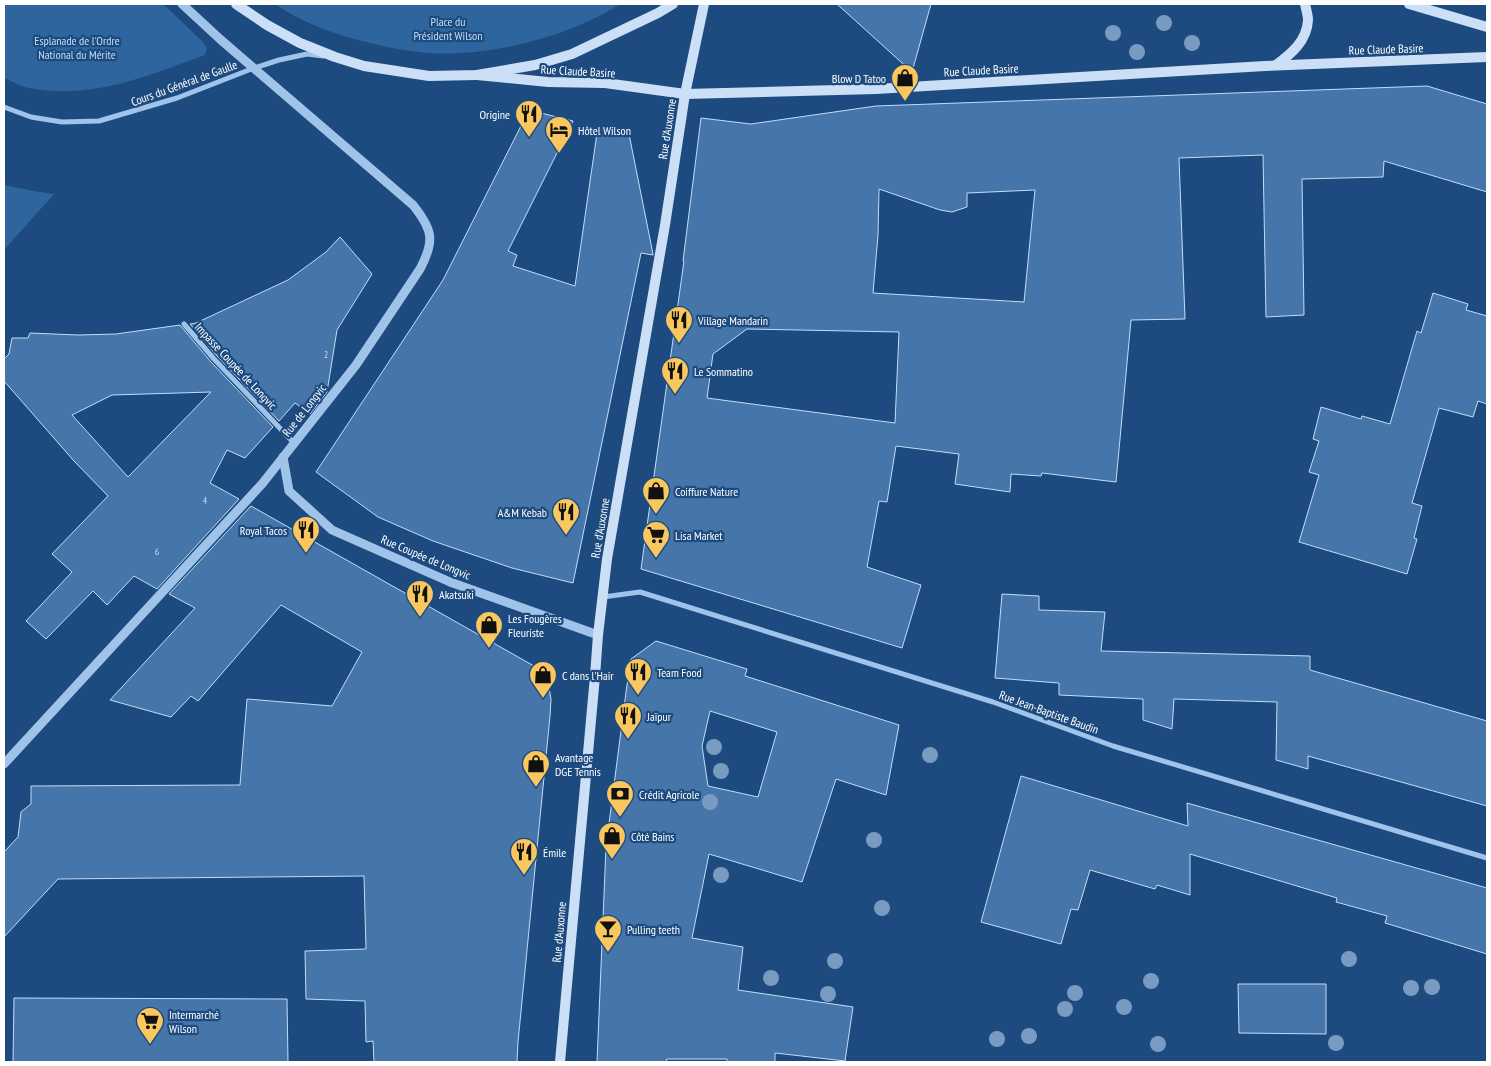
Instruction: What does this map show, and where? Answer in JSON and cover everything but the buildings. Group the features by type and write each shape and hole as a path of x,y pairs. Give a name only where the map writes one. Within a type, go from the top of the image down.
{"main road":[{"path":"236,4 267,25 300,43 335,57 364,66 429,76 477,75 535,65 572,54 674,4"},
{"name":"Rue d'Auxonne","path":"560,1062 596,676 598,635 607,560 663,235 685,94 704,4"},
{"path":"1276,65 1294,52 1304,37 1308,20 1305,4"},
{"path":"1408,4 1487,27"},
{"name":"Rue Claude Basire","path":"477,75 548,82 605,83 685,94 876,89 1276,65 1487,57"}],"street":[{"path":"182,4 254,68 307,54 335,57"},
{"name":"Cours du Général de Gaulle","path":"4,107 31,117 62,122 98,121 177,98 254,68"},
{"name":"Rue de Longvic","path":"4,764 262,484 356,365 420,269 429,252 430,234 423,218 413,205 254,68"},
{"name":"Impasse Coupée de Longvic","path":"184,324 214,359 294,443"},
{"name":"Rue Coupée de Longvic","path":"283,457 289,491 332,530 450,582 598,635"},
{"name":"Rue Jean-Baptiste Baudin","path":"603,597 640,592 992,702 1113,746 1487,858"}],"green space":[{"name":"Esplanade de l'Ordre National du Mérite","path":"4,4 163,4 207,48 205,55 119,84 75,91 29,88 4,78"},
{"name":"Place du Président Wilson","path":"275,4 620,4 600,16 577,26 528,42 477,52 429,53 380,45 331,32 293,15"},
{"path":"4,185 54,194 4,250"}],"place":[{"name":"Blow D Tatoo","path":"905,102"},
{"name":"Origine","path":"529,138"},
{"name":"Hôtel Wilson","path":"559,154"},
{"name":"Village Mandarin","path":"679,344"},
{"name":"Le Sommatino","path":"675,395"},
{"name":"Coiffure Nature","path":"656,515"},
{"name":"A&M Kebab","path":"566,536"},
{"name":"Royal Tacos","path":"306,554"},
{"name":"Lisa Market","path":"656,559"},
{"name":"Akatsuki","path":"420,618"},
{"name":"Les Fougères Fleuriste","path":"489,649"},
{"name":"Team Food","path":"638,696"},
{"name":"C dans l'Hair","path":"543,699"},
{"name":"Jaïpur","path":"628,740"},
{"name":"Avantage DGE Tennis","path":"536,788"},
{"name":"Crédit Agricole","path":"620,818"},
{"name":"Côté Bains","path":"612,860"},
{"name":"Émile","path":"524,876"},
{"name":"Pulling teeth","path":"608,953"},
{"name":"Intermarché Wilson","path":"150,1045"}]}
